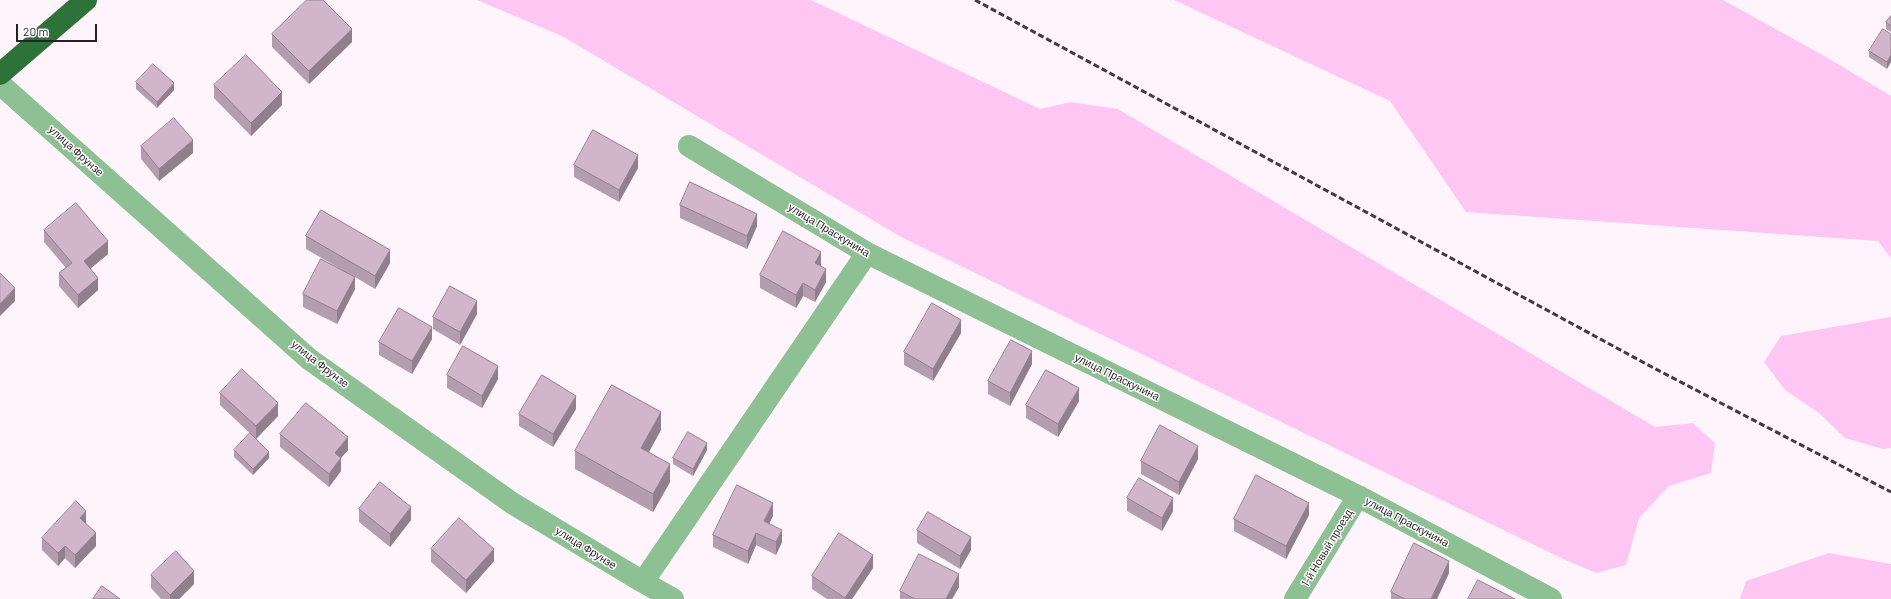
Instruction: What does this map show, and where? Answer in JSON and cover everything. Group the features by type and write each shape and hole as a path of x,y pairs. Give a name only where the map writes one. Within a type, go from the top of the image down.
{"highway":[{"path":"0,74 86,0"}],"street":[{"name":"улица Фрунзе","path":"0,84 309,359 512,502 673,599"},
{"name":"улица Праскунина","path":"689,146 867,253 1358,496 1550,599"},
{"path":"643,582 867,253"},
{"name":"1-й Новый проезд","path":"1296,599 1358,496"}],"shaded area":[{"path":"477,0 811,0 1040,109 1071,102 1118,109 1655,427 1693,423 1715,443 1711,473 1669,486 1639,518 1626,565 1596,573 1563,559 901,237 562,36"},
{"path":"1174,0 1723,0 1828,58 1891,96 1891,258 1878,241 1466,212 1390,101"},
{"path":"1891,317 1891,448 1883,449 1845,438 1819,413 1785,390 1764,362 1781,336"},
{"path":"1829,553 1891,564 1891,599 1740,599 1746,581"}],"building":[{"path":"307,0 323,0 352,29 309,71 272,34"},
{"path":"1891,16 1891,26 1886,22"},
{"path":"1883,29 1891,34 1891,55 1887,62 1869,51"},
{"path":"246,55 282,92 251,123 214,85"},
{"path":"153,64 174,83 157,102 136,82"},
{"path":"174,118 193,140 159,169 141,146"},
{"path":"593,130 638,155 619,190 574,165"},
{"path":"690,182 757,214 747,236 680,205"},
{"path":"76,203 108,241 84,261 98,278 78,295 59,273 72,263 44,230"},
{"path":"321,210 390,250 375,276 306,236"},
{"path":"783,231 821,252 815,263 826,269 815,290 803,283 796,295 760,275"},
{"path":"321,259 355,277 337,311 303,294"},
{"path":"0,273 15,288 0,304"},
{"path":"450,286 477,301 460,332 433,317"},
{"path":"932,303 961,320 933,369 904,352"},
{"path":"399,308 432,327 412,361 379,342"},
{"path":"1011,340 1032,351 1010,393 988,381"},
{"path":"463,346 498,366 482,396 447,375"},
{"path":"242,369 278,403 256,426 220,393"},
{"path":"1046,370 1079,388 1058,424 1026,405"},
{"path":"542,375 576,396 553,434 519,414"},
{"path":"612,385 661,412 641,448 670,464 653,494 575,451"},
{"path":"306,403 348,437 335,453 341,458 329,474 280,434"},
{"path":"1160,425 1198,446 1179,482 1141,461"},
{"path":"688,432 707,443 693,469 673,458"},
{"path":"250,433 269,452 253,469 234,450"},
{"path":"1256,475 1309,503 1286,546 1234,519"},
{"path":"1139,478 1173,498 1162,518 1127,498"},
{"path":"380,482 411,507 390,534 359,509"},
{"path":"737,485 773,503 764,521 782,530 776,542 756,533 748,551 713,535"},
{"path":"76,501 86,511 80,518 96,533 75,555 65,546 58,553 42,538"},
{"path":"928,512 971,537 960,556 917,530"},
{"path":"459,518 494,549 466,580 431,549"},
{"path":"839,533 873,555 845,598 812,576"},
{"path":"1414,543 1449,561 1431,599 1405,599 1391,592"},
{"path":"176,551 194,571 170,595 151,575"},
{"path":"919,554 959,574 946,599 915,599 900,591"},
{"path":"1478,580 1515,599 1468,599"},
{"path":"102,586 120,599 93,599"}],"railway":[{"path":"975,0 1650,366 1891,492"}]}
